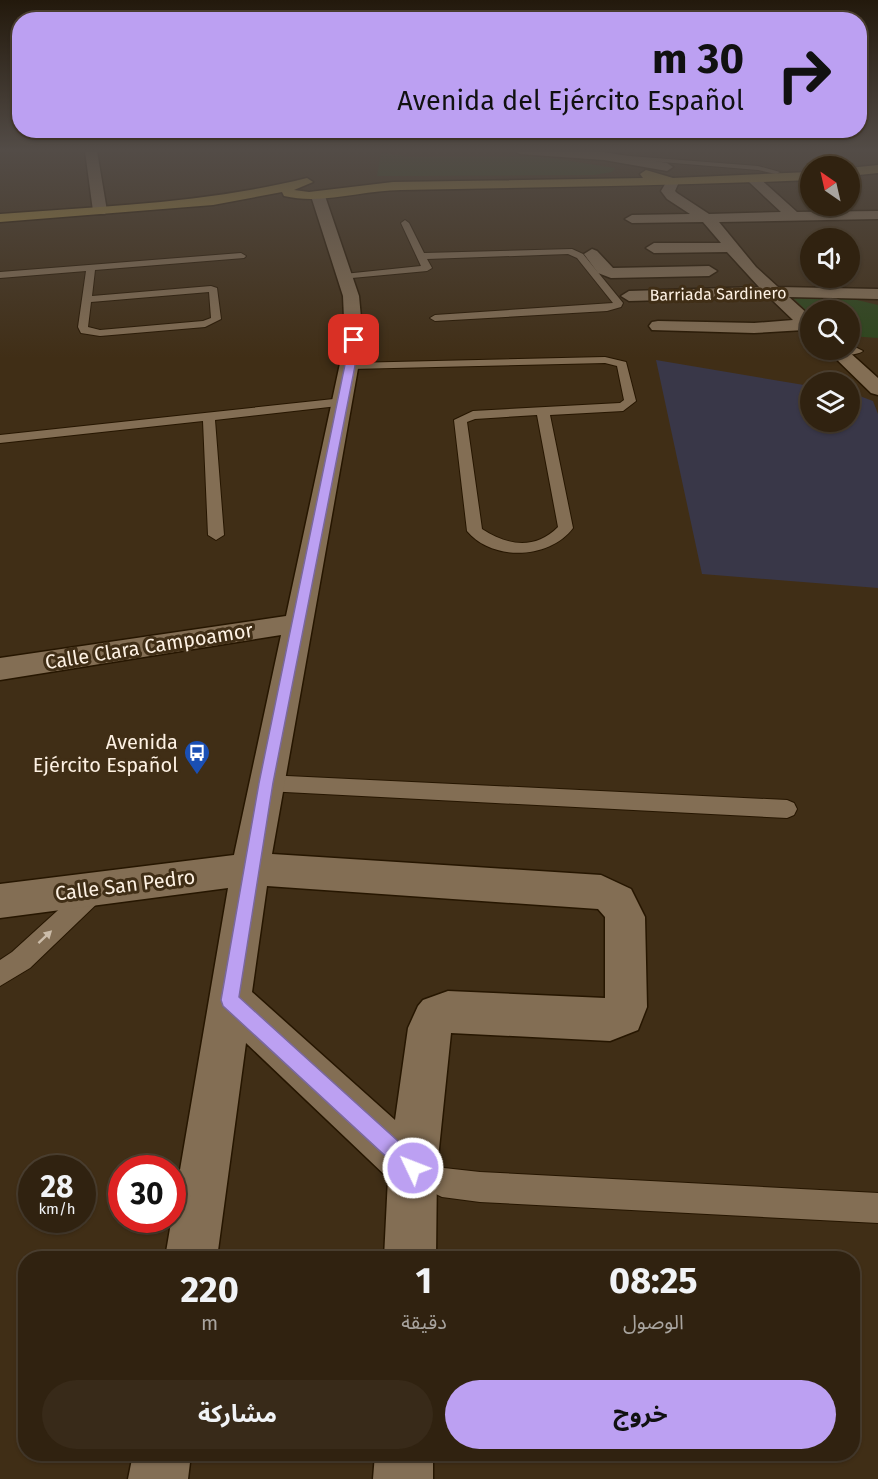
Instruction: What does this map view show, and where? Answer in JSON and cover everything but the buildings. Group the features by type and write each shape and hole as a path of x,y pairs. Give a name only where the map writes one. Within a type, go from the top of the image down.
{"highway":[{"path":"0,225 61,220"}],"street":[{"path":"192,1251 250,869 351,366 354,317 344,277 324,220"},
{"path":"635,221 671,220"},
{"path":"709,220 750,270 800,317"},
{"path":"854,220 878,224"},
{"path":"654,248 732,250 759,254"},
{"name":"Barriada Sardinero","path":"592,254 604,270 611,273 750,270"},
{"name":"Barriada Sardinero","path":"629,296 773,292 878,294"},
{"path":"658,326 742,328 800,325"},
{"path":"853,360 878,389"},
{"name":"Calle Clara Campoamor","path":"0,669 299,623"},
{"name":"Calle San Pedro","path":"0,901 250,869 601,892 614,896 622,905 625,917 626,1013 620,1018 610,1020 440,1013 433,1020 430,1028 413,1168"},
{"path":"230,1000 413,1168 410,1251"},
{"path":"158,1479 161,1461"},
{"path":"404,1461 404,1479"}],"lane":[{"path":"344,277 422,270 428,265 405,223"},
{"path":"422,256 568,251 580,256 618,303 607,308 435,318"},
{"path":"0,275 241,256"},
{"path":"0,265 73,259"},
{"path":"87,299 211,288 214,290 216,319 205,324 91,333 83,327 91,268"},
{"path":"351,366 605,360 622,364 630,401 623,407 473,415 460,420 475,531 490,542 513,548 537,548 556,540 566,528 543,412"},
{"path":"0,439 343,402"},
{"path":"209,417 216,535"},
{"path":"266,783 787,809"},
{"path":"0,974 21,960 98,889"},
{"path":"413,1168 442,1182 480,1186 878,1208"}],"shaded area":[{"path":"656,360 800,384 800,432 860,432 860,396 873,401 878,414 878,588 702,574"}],"green space":[{"path":"791,296 857,300 800,300 800,305"},
{"path":"860,301 878,305 878,338 860,337"}],"place":[{"name":"Avenida Ejército Español","path":"197,776"}],"route":[{"path":"354,340 351,366 266,783 230,1000 413,1168"}]}
